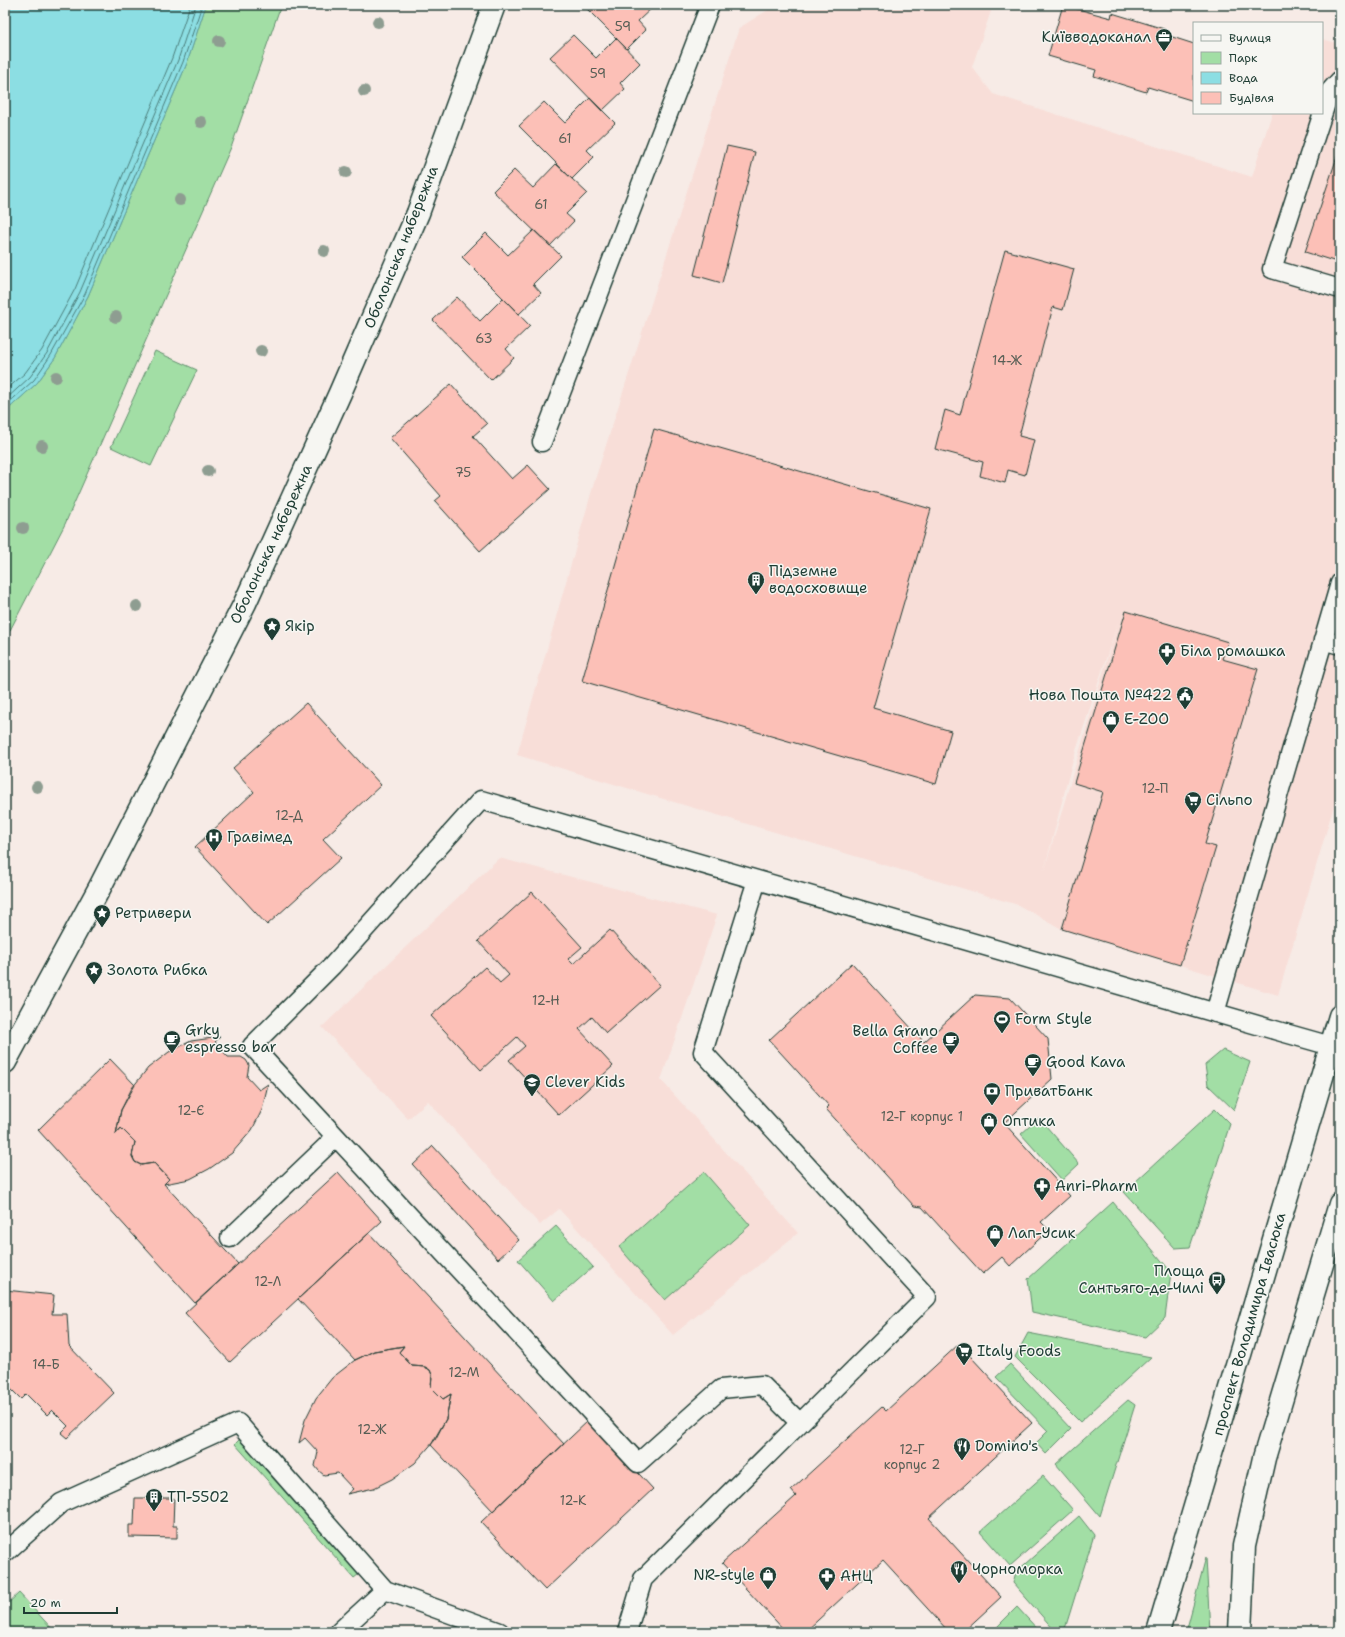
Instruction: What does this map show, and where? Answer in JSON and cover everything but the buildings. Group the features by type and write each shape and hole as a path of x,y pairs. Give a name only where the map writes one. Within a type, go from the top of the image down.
{"street":[{"name":"Оболонська набережна","path":"5,1062 100,887 245,603 340,393 418,213 494,5"},
{"name":"проспект Володимира Івасюка","path":"1158,1632 1336,1045 1340,1016"},
{"path":"1240,1632 1244,1546 1264,1458 1340,1204"}],"lane":[{"path":"542,442 710,5"},
{"path":"1323,112 1330,91 1340,80"},
{"path":"1323,114 1272,269 1340,290"},
{"path":"1215,1013 1332,643 1340,583"},
{"path":"800,1423 762,1385 721,1389 638,1463 252,1046 332,966 481,800 1215,1013 1336,1045"},
{"path":"627,1632 643,1579 927,1297 703,1052 757,880"},
{"path":"230,1238 336,1137"},
{"path":"5,1552 61,1503 238,1423 385,1590 500,1632"},
{"path":"339,1632 385,1590"}],"shaded area":[{"path":"776,5 993,5 972,67 993,94 1252,177 1272,114 1323,114 1323,39 1340,44 1340,785 1278,995 1062,929 1018,905 517,755 594,483 739,28","holes":["1119,619 1044,871 1072,763"]},
{"name":"Clever Kids","path":"499,858 717,915 661,1080 798,1233 673,1335 559,1209 540,1225 428,1101 408,1119 322,1027"}],"green space":[{"path":"206,5 281,5 232,145 65,524 5,640 5,412 37,383 55,358 88,296 187,63"},
{"path":"155,351 197,370 151,466 111,447"},
{"path":"1223,1050 1250,1062 1234,1110 1208,1085 1205,1065"},
{"path":"1215,1109 1230,1124 1190,1247 1175,1248 1124,1192"},
{"path":"1039,1118 1079,1164 1062,1180 1021,1134"},
{"path":"704,1172 750,1225 665,1300 619,1247"},
{"path":"1113,1202 1171,1272 1165,1318 1145,1337 1032,1312 1028,1279"},
{"path":"556,1226 593,1267 554,1301 518,1260"},
{"path":"1028,1333 1151,1357 1080,1422 1015,1357"},
{"path":"1010,1364 1071,1429 1046,1454 1036,1443 1048,1431 996,1377"},
{"path":"1128,1400 1135,1405 1100,1516 1056,1464"},
{"path":"243,1436 363,1571 354,1578 235,1444"},
{"path":"1043,1476 1073,1510 1010,1566 980,1532"},
{"path":"1079,1516 1094,1535 1064,1632 1055,1631 1013,1583 1016,1572"},
{"path":"1206,1557 1210,1632 1186,1632"},
{"path":"19,1593 55,1632 5,1632 5,1606"},
{"path":"1017,1607 1040,1632 992,1632"}],"water":[{"path":"5,5 206,5 187,63 88,296 55,358 37,383 5,412"}],"place":[{"name":"Київводоканал","path":"1164,52"},
{"name":"Підземне водосховище","path":"756,595"},
{"name":"Якір","path":"272,641"},
{"name":"Біла ромашка","path":"1167,666"},
{"name":"Нова Пошта №422","path":"1185,710"},
{"name":"E-ZOO","path":"1111,734"},
{"name":"Сільпо","path":"1193,815"},
{"name":"Гравімед","path":"214,852"},
{"name":"Ретривери","path":"102,928"},
{"name":"Золота Рибка","path":"94,985"},
{"name":"Form Style","path":"1002,1034"},
{"name":"Grky espresso bar","path":"172,1054"},
{"name":"Bella Grano Coffee","path":"951,1055"},
{"name":"Good Kava","path":"1033,1077"},
{"name":"Clever Kids","path":"532,1097"},
{"name":"ПриватБанк","path":"992,1106"},
{"name":"Оптика","path":"989,1136"},
{"name":"Anri-Pharm","path":"1042,1201"},
{"name":"Лап-Усик","path":"995,1248"},
{"name":"Площа Сантьяго-де-Чилі","path":"1217,1295"},
{"name":"Italy Foods","path":"964,1366"},
{"name":"Domino's","path":"962,1461"},
{"name":"ТП-5502","path":"154,1512"},
{"name":"Чорноморка","path":"959,1584"},
{"name":"NR-style","path":"768,1590"},
{"name":"АНЦ","path":"827,1591"}]}
